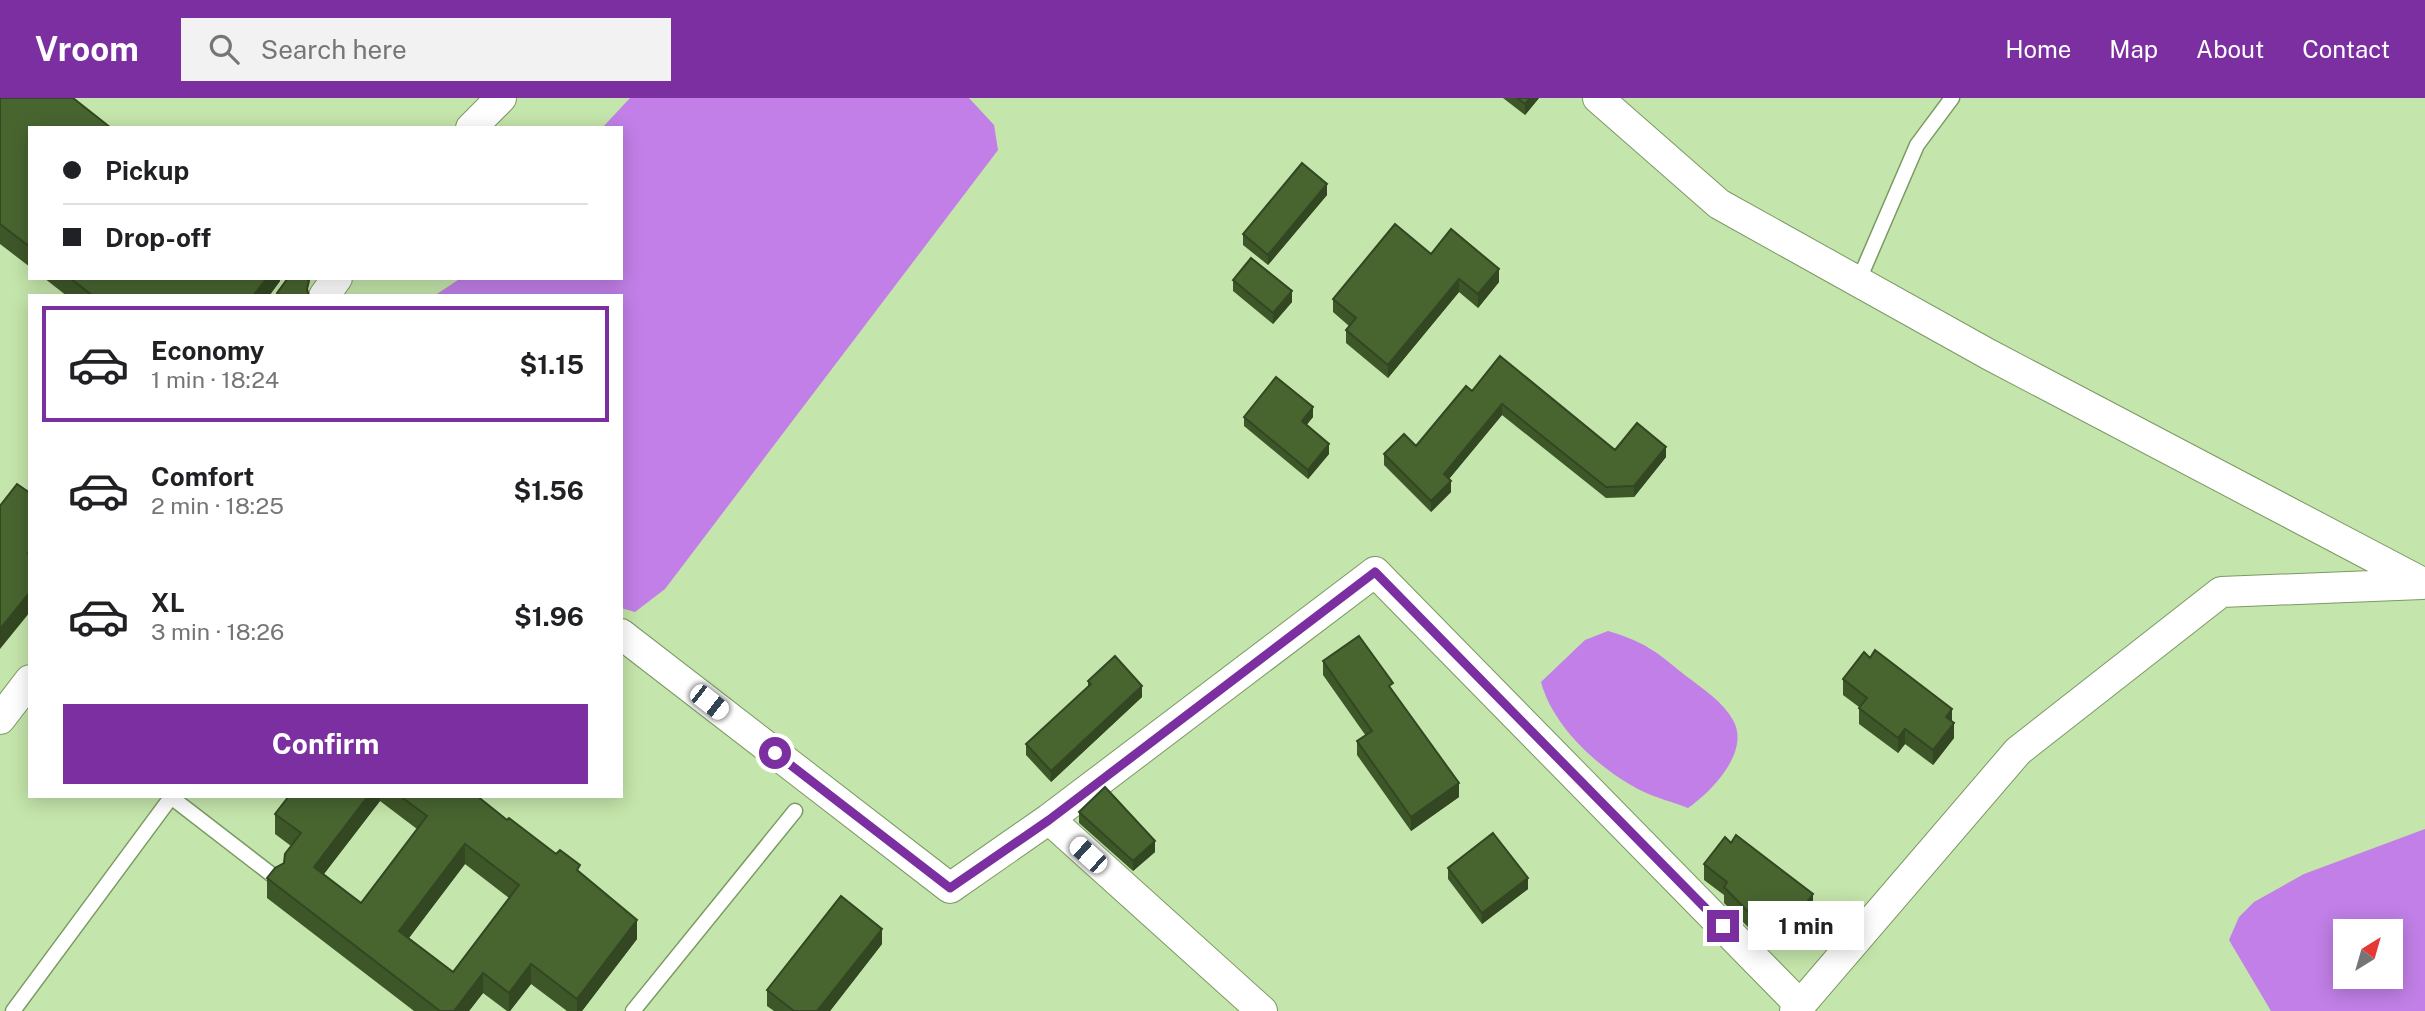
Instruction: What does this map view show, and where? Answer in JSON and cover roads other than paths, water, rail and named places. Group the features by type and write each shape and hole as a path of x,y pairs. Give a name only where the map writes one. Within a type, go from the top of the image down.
{"street":[{"path":"473,126 500,98"},
{"path":"1598,98 1719,204 1988,354 2425,584"},
{"path":"623,636 950,888 1049,820 1375,572 1798,1008 2018,751 2221,592 2425,584"},
{"path":"0,719 28,683"},
{"path":"1049,820 1262,1011"}],"lane":[{"path":"1858,282 1917,145 1952,98"},
{"path":"13,1011 171,798"},
{"path":"173,798 276,878"},
{"path":"633,1011 794,811"}]}
